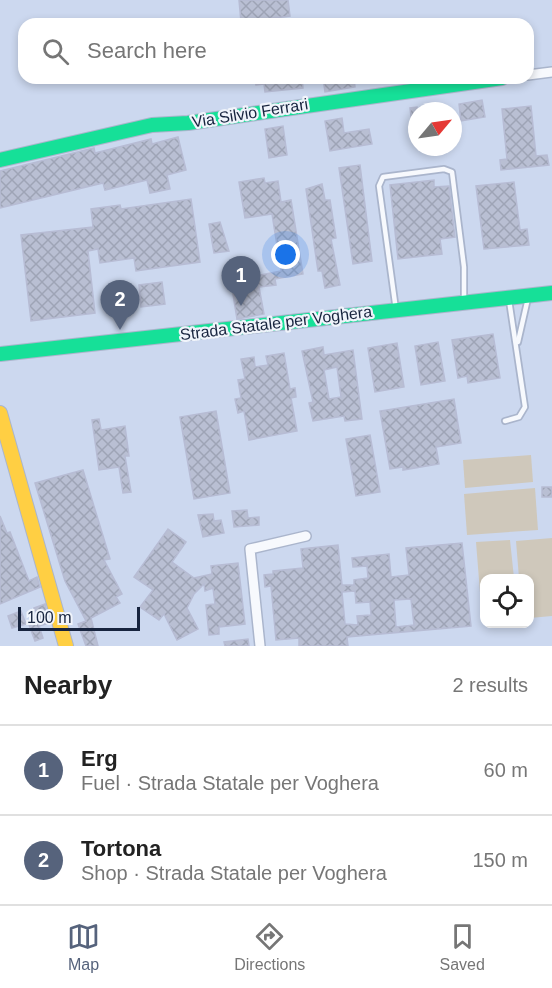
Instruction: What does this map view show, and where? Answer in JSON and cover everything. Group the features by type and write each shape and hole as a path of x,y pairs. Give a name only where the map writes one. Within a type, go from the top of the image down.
{"street":[{"path":"534,74 552,72"},
{"name":"Via Silvio Ferrari","path":"0,160 152,125 188,123 460,84"},
{"name":"Strada Statale per Voghera","path":"0,354 552,293"},
{"path":"0,414 66,646"},
{"path":"260,646 250,549 306,536"}],"lane":[{"path":"396,310 380,180 444,170 452,172 454,177 464,267 465,302"},
{"path":"518,345 529,295"},
{"path":"505,421 519,417 525,406 518,345 508,297"}],"shaded area":[{"path":"531,455 533,482 465,488 463,460"},
{"path":"535,488 538,530 467,535 464,494"},
{"path":"552,538 552,616 534,618 534,574 519,574 516,541"},
{"path":"510,540 514,574 480,574 480,592 476,542"}],"building":[{"path":"239,0 288,0 290,16 241,18"},
{"path":"264,84 303,84 303,88 265,92"},
{"path":"324,84 355,84 355,87 325,92"},
{"path":"482,100 485,117 462,121 462,103"},
{"path":"531,106 536,156 547,155 549,165 501,170 500,160 507,159 502,109"},
{"path":"342,118 344,133 369,129 372,144 330,151 325,121"},
{"path":"283,126 287,155 269,158 265,129"},
{"path":"178,137 186,170 167,175 170,189 150,193 147,180 105,190 103,183 0,208 0,171 94,148 95,153 151,139 152,144"},
{"path":"360,165 372,261 353,264 339,168"},
{"path":"264,178 265,183 278,181 281,202 291,200 303,274 275,279 276,285 259,287 264,314 237,319 232,288 236,287 235,280 281,271 272,214 245,218 239,182"},
{"path":"434,180 434,187 449,186 455,237 440,239 442,254 398,259 390,185"},
{"path":"514,182 520,230 527,229 529,245 484,249 476,186"},
{"path":"322,184 325,200 330,200 336,238 331,239 340,285 325,288 322,271 318,271 306,189"},
{"path":"191,199 200,262 136,271 134,258 100,263 98,249 88,251 95,313 31,321 21,235 93,227 91,209 120,205 121,209"},
{"path":"220,222 229,251 214,253 209,224"},
{"path":"162,282 165,304 141,307 139,285"},
{"path":"124,291 127,310 108,312 105,293"},
{"path":"493,334 500,378 468,383 467,376 458,378 452,340"},
{"path":"438,342 445,381 421,385 415,346"},
{"path":"397,343 404,387 375,392 368,348"},
{"path":"323,347 324,355 353,350 362,419 345,421 344,416 313,421 309,403 313,402 302,351","holes":["337,367 341,397 329,399 324,370"]},
{"path":"284,353 290,389 295,388 296,397 291,398 297,431 249,440 244,411 238,413 235,399 241,398 238,380 245,379 241,359 254,357 255,367 268,365 266,356"},
{"path":"454,399 461,443 436,447 439,464 403,470 403,467 390,469 380,411"},
{"path":"216,411 230,493 194,499 180,417"},
{"path":"99,419 101,430 125,426 129,456 125,456 131,492 123,493 119,467 99,470 92,420"},
{"path":"370,435 380,492 356,496 346,439"},
{"path":"83,470 110,559 104,560 122,594 116,597 120,603 91,618 98,646 86,646 78,624 86,621 65,581 35,483"},
{"path":"542,487 552,487 552,497 542,497"},
{"path":"247,510 248,518 259,517 259,525 234,527 232,511"},
{"path":"213,514 214,521 221,520 224,533 203,537 198,515"},
{"path":"0,516 7,533 10,532 29,581 37,577 40,587 0,604"},
{"path":"168,529 186,542 172,562 194,578 212,574 211,566 238,563 245,624 219,627 219,634 209,635 206,605 215,604 213,588 205,591 204,584 194,594 187,608 198,629 177,640 164,614 159,620 140,607 153,590 134,577"},
{"path":"462,543 471,626 347,637 348,646 299,646 299,638 276,640 271,586 265,587 264,575 273,574 273,571 303,568 301,549 338,545 342,585 354,585 354,580 368,578 367,566 353,567 352,558 389,554 391,577 409,575 406,548","holes":["355,591 356,603 370,602 371,615 357,616 358,625 345,624 342,592","411,599 414,625 396,627 394,600"]},
{"path":"45,604 48,617 44,618 46,624 39,626 43,638 35,641 28,622 38,619 34,608"},
{"path":"21,611 26,624 12,628 8,616"},
{"path":"248,639 249,646 225,646 224,642"}],"traffic: fast":[{"path":"0,160 152,125 188,123 460,84"},
{"path":"0,354 552,293"}],"traffic: slow":[{"path":"0,413 66,646"}],"place":[{"name":"Erg","path":"241,306"},
{"name":"Tortona","path":"120,330"}]}
